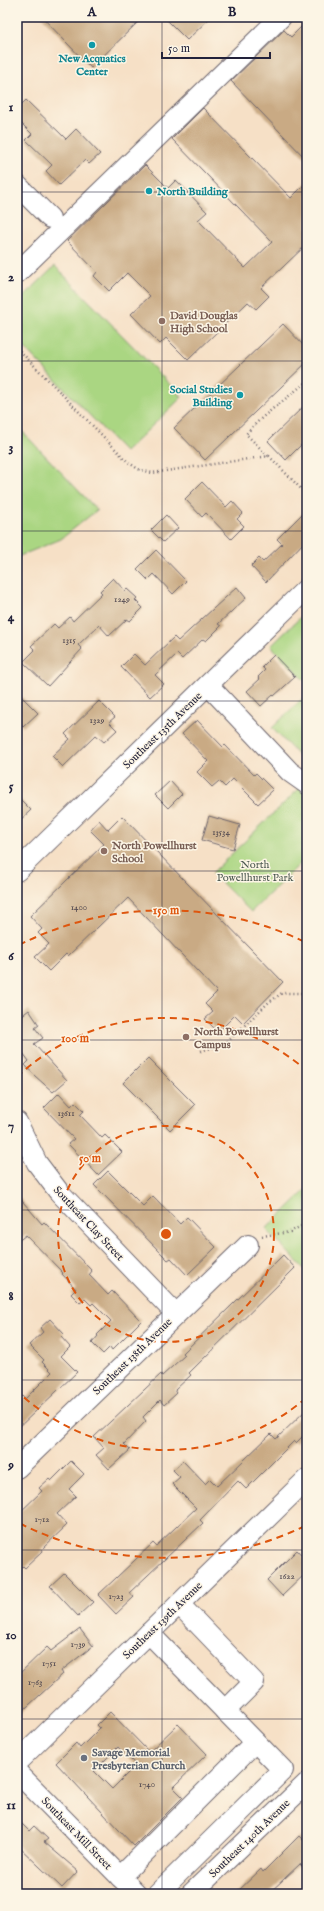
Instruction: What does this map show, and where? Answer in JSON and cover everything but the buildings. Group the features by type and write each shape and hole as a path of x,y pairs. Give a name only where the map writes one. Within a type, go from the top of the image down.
{"street":[{"path":"17,273 281,17"},
{"path":"17,185 50,218"},
{"name":"Southeast 135th Avenue","path":"17,871 307,588"},
{"path":"208,685 290,772 307,784"},
{"name":"Southeast Clay Street","path":"17,1122 37,1163 59,1192 176,1314"},
{"name":"Southeast 138th Avenue","path":"17,1467 248,1244"},
{"name":"Southeast 139th Avenue","path":"17,1762 307,1479"},
{"path":"179,1604 254,1682 225,1711"},
{"path":"149,1633 283,1770 157,1894"},
{"path":"120,1877 255,1742"},
{"name":"Southeast Mill Street","path":"17,1772 137,1894"},
{"name":"Southeast 140th Avenue","path":"191,1894 305,1789"}],"path":[{"path":"17,348 128,462 138,469 152,472 269,456"},
{"path":"307,381 279,403 246,434 307,495"},
{"path":"201,1051 225,1044 268,1003 282,993 307,993"},
{"path":"248,1244 262,1236 290,1232 307,1223"}],"green space":[{"path":"55,266 182,397 125,452 17,340 17,303"},
{"path":"17,426 97,510 61,539 17,557"},
{"path":"307,611 307,683 271,646"},
{"path":"307,694 307,764 272,728"},
{"name":"North Powellhurst Park","path":"307,781 307,857 251,912 212,873"},
{"path":"307,1189 307,1272 266,1229"}],"place":[{"name":"New Acquatics Center","path":"92,45"},
{"name":"North Building","path":"149,191"},
{"name":"David Douglas High School","path":"162,321"},
{"name":"Social Studies Building","path":"240,395"},
{"name":"North Powellhurst School","path":"104,851"},
{"name":"North Powellhurst Campus","path":"186,1037"},
{"name":"Savage Memorial Presbyterian Church","path":"84,1758"}]}
